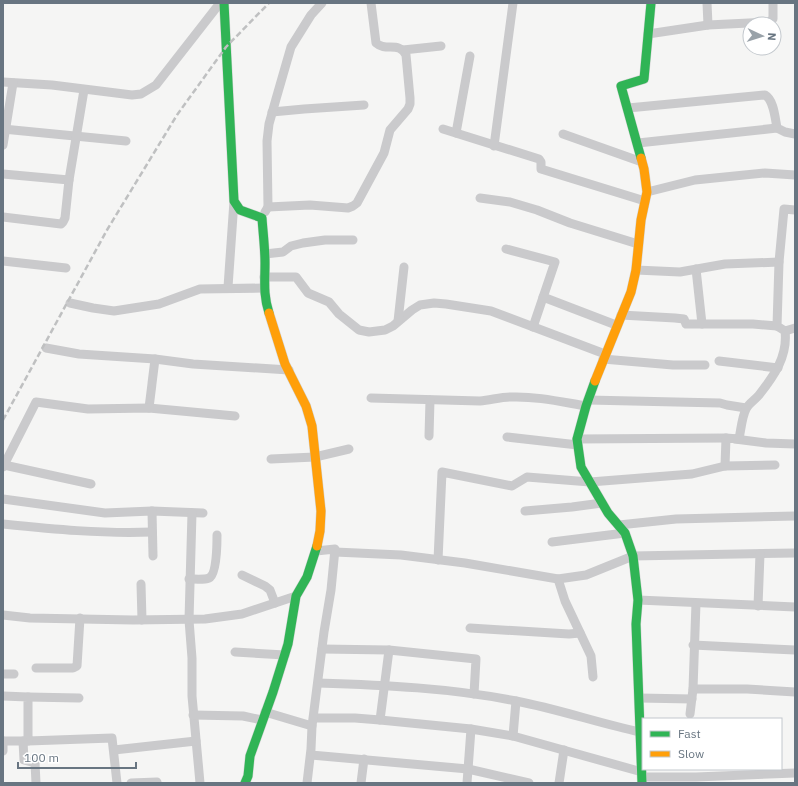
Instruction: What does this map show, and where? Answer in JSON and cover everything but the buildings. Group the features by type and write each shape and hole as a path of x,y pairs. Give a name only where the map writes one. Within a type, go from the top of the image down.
{"street":[{"path":"3,82 52,85 132,95 141,94 156,86 220,3"},
{"path":"224,3 234,201 228,287"},
{"path":"245,783 248,776 250,756 274,692 288,644 296,596 307,577 316,551 320,531 321,511 312,426 306,406 289,370 264,299 265,254 262,218 268,207 268,141 272,112 291,47 311,15 322,3"},
{"path":"371,3 376,43 380,46 400,48 403,50 441,46"},
{"path":"494,146 513,3"},
{"path":"642,777 636,624 638,600 633,556 625,533 602,503 581,467 578,442 587,403 616,325 631,292 636,270 638,244 646,196 638,143 621,86 644,79 644,61 651,3"},
{"path":"707,3 708,25"},
{"path":"648,34 708,25 771,21 773,17 773,3"},
{"path":"268,207 310,205 348,208 357,203 384,153 390,130 408,109 410,104 406,55 403,50"},
{"path":"456,133 470,56"},
{"path":"3,145 4,129 13,83"},
{"path":"3,217 61,224 63,222 65,218 69,180 84,90"},
{"path":"628,108 765,96 768,97 771,104 777,128"},
{"path":"272,112 364,105"},
{"path":"638,143 777,128 785,132 795,134"},
{"path":"4,129 126,141"},
{"path":"443,129 539,159 541,162 541,169 646,196 696,180 765,174 795,175"},
{"path":"563,134 642,162"},
{"path":"3,174 69,180"},
{"path":"480,198 510,202 537,210 570,223 638,244"},
{"path":"234,201 240,210 262,218"},
{"path":"507,437 578,442 739,439 746,408 758,396 778,368 782,357 786,338 781,329 779,262 784,209 795,210"},
{"path":"265,254 283,252 291,246 303,243 325,240 353,240"},
{"path":"506,249 555,262 533,327"},
{"path":"3,260 66,268"},
{"path":"636,270 680,272 725,264 779,262"},
{"path":"398,321 404,267"},
{"path":"696,269 702,324"},
{"path":"264,276 296,277 308,293 329,302 339,314 360,330 369,332 385,330 420,305 434,303 491,311 604,357 674,365 705,364"},
{"path":"70,303 114,311 159,304 200,289 228,287 264,288"},
{"path":"543,297 616,325"},
{"path":"621,315 684,319 686,324 753,324 781,329 795,328"},
{"path":"46,348 79,354 155,359 193,364 289,370"},
{"path":"149,408 155,359"},
{"path":"719,361 778,368"},
{"path":"371,398 480,401 509,396 587,403 720,403 746,408"},
{"path":"429,436 430,400"},
{"path":"91,484 4,466 36,402 88,409 149,408 235,416"},
{"path":"730,438 766,443 795,444"},
{"path":"725,466 730,438"},
{"path":"271,459 315,456 349,449"},
{"path":"438,560 442,472 512,486 527,477 590,482 692,474 725,466 775,465"},
{"path":"3,499 105,513 152,511 203,513"},
{"path":"525,511 602,503"},
{"path":"152,511 152,556"},
{"path":"192,513 189,620 194,715 200,783"},
{"path":"619,526 676,519 795,516"},
{"path":"3,524 84,531 132,533 152,532"},
{"path":"552,542 625,533"},
{"path":"190,579 208,579 211,576 216,560 217,535"},
{"path":"316,551 335,549 335,552 401,555 465,563 558,579 586,575 633,556 795,553"},
{"path":"307,783 311,755 313,722 335,552"},
{"path":"758,606 760,554"},
{"path":"242,575 270,590 275,603"},
{"path":"558,579 565,601 591,656 593,677"},
{"path":"141,584 142,620"},
{"path":"3,615 30,618 142,620 205,619 242,614 296,596"},
{"path":"638,600 795,607"},
{"path":"690,714 693,689 693,645 696,603"},
{"path":"36,668 73,668 77,666 80,618"},
{"path":"470,628 569,634 580,633"},
{"path":"693,645 795,650"},
{"path":"322,649 389,650 476,659 474,694"},
{"path":"380,720 389,650"},
{"path":"235,652 285,655"},
{"path":"3,674 14,674"},
{"path":"318,683 385,685 474,694 516,701 641,736"},
{"path":"693,689 747,689 795,692 795,686"},
{"path":"3,696 79,698"},
{"path":"28,697 24,760 34,763 36,783"},
{"path":"638,698 692,699"},
{"path":"513,736 516,701"},
{"path":"194,715 264,716 313,722 355,718 471,729 513,736 564,750 642,777 687,773 749,779 762,772 795,773"},
{"path":"467,783 471,729"},
{"path":"3,751 3,741 112,738 117,783"},
{"path":"114,750 196,741"},
{"path":"559,783 564,750"},
{"path":"311,755 468,769 529,783"},
{"path":"361,783 364,760"},
{"path":"131,783 157,782"}],"railway":[{"path":"3,420 107,230 177,115 226,47 269,3"}],"traffic: fast":[{"path":"224,3 234,201 240,210 262,218 265,257 265,294 269,313"},
{"path":"641,158 621,86 644,79 651,3"},
{"path":"595,381 577,439 581,467 608,513 625,533 633,556 638,600 636,624 642,783"},
{"path":"245,783 248,776 250,756 273,692 288,644 296,596 307,577 317,546"}],"traffic: slow":[{"path":"595,381 631,292 636,270 641,220 647,192 641,158"},
{"path":"269,313 285,364 306,406 312,426 321,511 320,531 317,546"}]}
